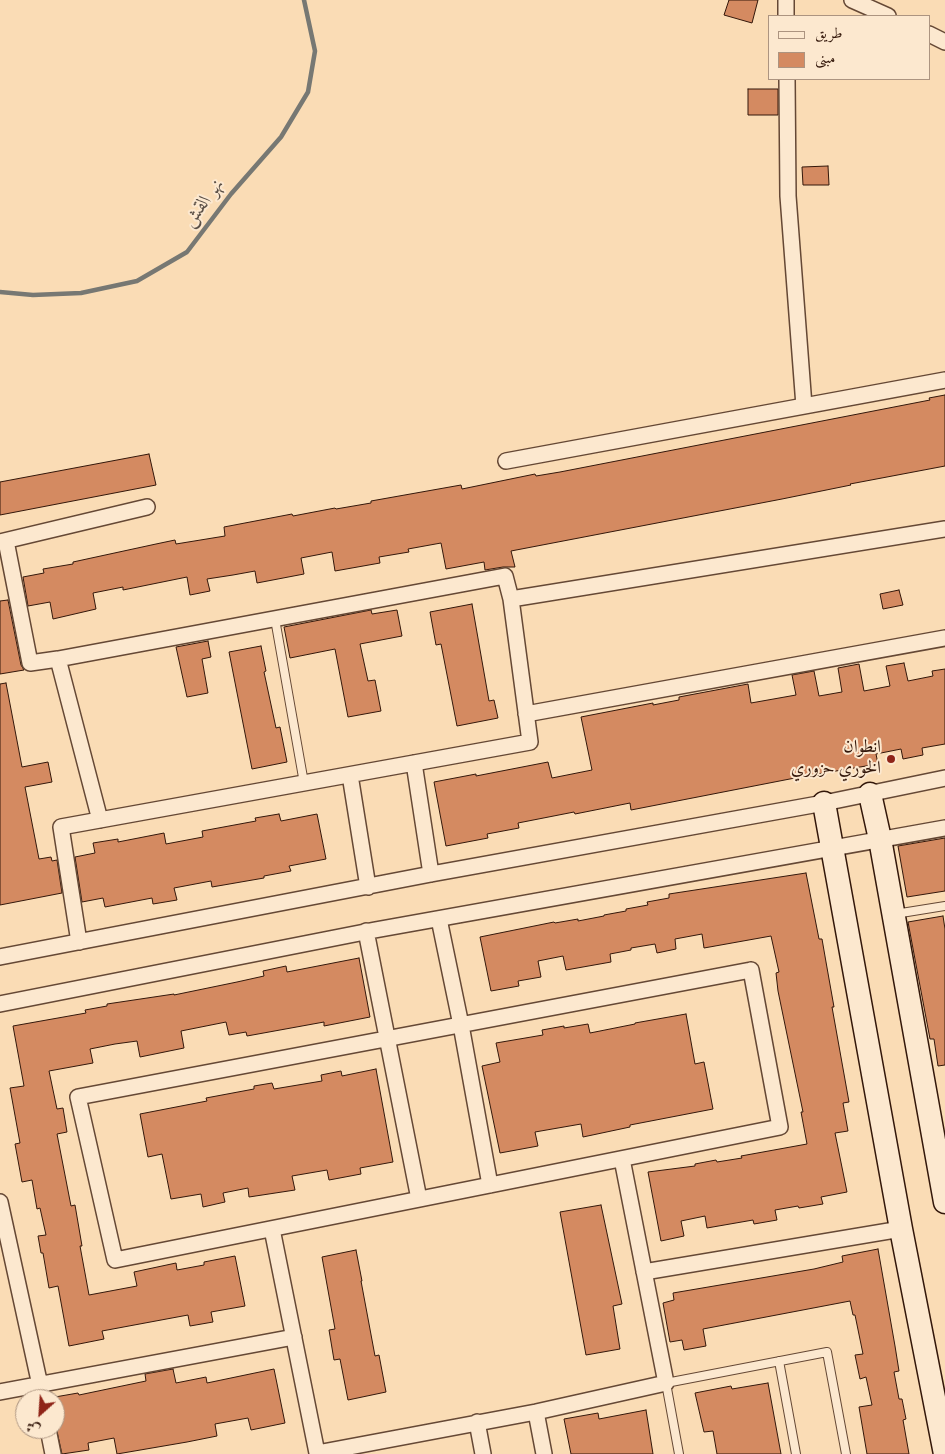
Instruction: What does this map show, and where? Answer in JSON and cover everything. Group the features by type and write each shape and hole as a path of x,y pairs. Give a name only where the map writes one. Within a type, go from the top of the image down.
{"street":[{"path":"786,0 786,15"},
{"path":"852,0 886,15"},
{"path":"930,34 945,42"},
{"path":"787,80 788,196 804,406"},
{"path":"506,461 945,380"},
{"path":"80,942 61,827 530,742 511,599 505,576 30,663 3,542 147,507"},
{"path":"511,599 945,529"},
{"path":"526,714 945,638"},
{"path":"58,659 100,820"},
{"path":"414,763 431,874"},
{"path":"350,774 368,887"},
{"path":"0,957 431,874 824,803 945,778"},
{"path":"870,794 935,1126 945,1202"},
{"path":"824,803 901,1229 945,1454"},
{"path":"0,1004 366,932 945,828"},
{"path":"439,919 461,1025 490,1185"},
{"path":"366,932 419,1199"},
{"path":"751,970 780,1127 115,1260 78,1097 461,1025 751,970"},
{"path":"272,1229 294,1337 314,1454 536,1412 666,1383 622,1159"},
{"path":"0,1202 40,1389"},
{"path":"644,1272 901,1229"},
{"path":"55,1389 294,1337"},
{"path":"0,1392 15,1392"},
{"path":"536,1412 544,1454"},
{"path":"477,1422 483,1454"},
{"path":"50,1439 53,1454"}],"lane":[{"path":"275,618 304,783"},
{"path":"894,914 945,906"},
{"path":"679,1454 666,1383 827,1352 846,1454"},
{"path":"779,1361 796,1454"}],"building":[{"path":"729,0 758,0 752,23 724,15"},
{"path":"748,89 778,89 778,115 748,115"},
{"path":"828,166 829,185 803,185 802,167"},
{"path":"945,395 945,466 511,551 515,567 485,570 484,562 446,569 441,543 408,549 409,552 379,557 380,563 335,571 332,552 301,558 304,574 257,583 255,571 207,579 210,591 190,595 187,577 123,590 123,587 93,593 96,609 53,619 50,602 28,606 23,577 44,573 43,569 73,564 73,562 175,540 176,544 225,536 224,527 292,514 293,516 371,503 371,501 461,485 462,489 535,474 536,476 560,472 930,400 929,398"},
{"path":"149,454 156,485 0,515 0,482"},
{"path":"899,590 903,605 883,609 880,594"},
{"path":"8,600 21,665 24,670 0,674 0,601"},
{"path":"472,604 489,701 494,700 498,718 457,726 441,644 436,645 430,612"},
{"path":"371,610 372,614 397,610 402,636 360,644 368,681 375,680 381,711 348,717 335,649 290,658 284,627"},
{"path":"208,641 211,657 202,659 208,693 187,697 176,647"},
{"path":"261,646 266,671 264,672 276,728 280,727 287,762 252,769 229,652"},
{"path":"904,663 908,681 933,676 932,671 945,669 945,744 922,748 923,755 903,759 901,749 876,754 878,764 800,777 631,810 630,803 575,814 574,812 518,823 519,828 487,834 488,838 446,846 434,782 548,762 552,778 592,770 581,717 679,700 679,697 748,684 751,703 796,695 792,675 814,671 819,696 842,692 838,668 859,664 864,691 890,686 886,666"},
{"path":"6,683 22,767 48,762 52,782 25,787 39,859 51,857 52,861 57,860 62,893 0,905 0,684"},
{"path":"279,814 281,821 317,814 326,859 289,866 291,871 264,876 264,878 212,887 211,881 174,888 177,900 153,904 152,898 105,907 103,898 82,902 75,857 95,853 93,843 118,839 118,842 164,833 166,844 203,837 202,831 256,821 255,818"},
{"path":"945,838 945,891 907,897 898,846"},
{"path":"806,873 819,939 822,939 849,1102 843,1103 848,1131 835,1133 847,1192 821,1197 823,1204 775,1210 777,1220 754,1224 753,1220 707,1228 705,1216 681,1221 684,1236 661,1241 648,1172 695,1166 695,1164 716,1160 717,1162 742,1158 741,1156 807,1144 801,1112 803,1112 778,991 776,973 779,972 771,936 704,948 702,934 675,939 676,949 657,953 655,944 631,948 631,950 610,954 611,962 566,970 563,956 538,961 541,977 518,981 519,986 491,991 480,937 554,922 578,919 578,921 626,911 626,909 648,905 647,902 669,898 669,894"},
{"path":"943,916 945,929 945,1065 938,1066 934,1039 930,1039 908,922"},
{"path":"359,958 370,1017 324,1026 324,1022 247,1036 246,1032 229,1035 226,1022 181,1031 184,1048 140,1057 137,1041 115,1044 90,1049 93,1063 49,1071 57,1109 63,1108 67,1132 57,1134 71,1206 75,1205 89,1295 137,1286 134,1272 176,1263 177,1270 235,1256 245,1306 211,1312 213,1322 190,1326 188,1315 102,1331 104,1339 69,1346 58,1286 49,1288 43,1253 41,1253 38,1236 46,1235 40,1208 37,1209 32,1180 22,1182 15,1144 20,1143 10,1088 24,1086 13,1026 86,1013 85,1010 107,1006 107,1004 174,995 237,982 264,976 263,971 286,966 287,972"},
{"path":"686,1014 695,1064 704,1062 713,1109 630,1125 630,1127 583,1137 581,1124 535,1132 538,1146 500,1153 482,1066 500,1062 496,1043 543,1035 542,1030 564,1026 564,1028 588,1024 590,1033"},
{"path":"376,1069 393,1162 360,1168 361,1174 329,1180 327,1170 292,1176 295,1190 249,1197 248,1188 223,1193 225,1202 203,1207 201,1194 171,1199 162,1154 148,1157 140,1114 207,1101 206,1098 254,1089 254,1086 272,1083 274,1089 322,1081 321,1075 341,1071 342,1076"},
{"path":"601,1205 622,1304 613,1306 620,1349 586,1355 560,1212"},
{"path":"878,1249 899,1371 894,1372 899,1399 902,1399 906,1419 903,1420 909,1454 867,1454 859,1407 872,1405 866,1377 860,1379 855,1355 863,1354 855,1315 853,1315 850,1301 703,1329 706,1346 684,1350 682,1340 670,1342 663,1303 674,1300 673,1293 814,1269 843,1262 842,1256"},
{"path":"356,1250 375,1356 379,1355 386,1392 348,1400 340,1359 334,1360 329,1330 335,1329 322,1257"},
{"path":"173,1369 176,1383 206,1377 207,1383 274,1369 285,1423 251,1430 248,1418 215,1424 217,1436 187,1442 117,1454 114,1438 88,1443 89,1450 62,1454 59,1439 65,1439 65,1395 78,1393 79,1395 146,1381 145,1374"},
{"path":"768,1383 781,1454 717,1454 713,1431 704,1432 695,1393 731,1386 732,1389"},
{"path":"646,1410 653,1454 571,1454 564,1419 598,1413 599,1419"}],"waterway":[{"name":"نهر القش","path":"0,292 33,295 81,293 137,281 187,252 231,194 281,137 308,92 315,51 304,0"}],"place":[{"name":"انطوان الخوري حزوري","path":"891,759"}]}
